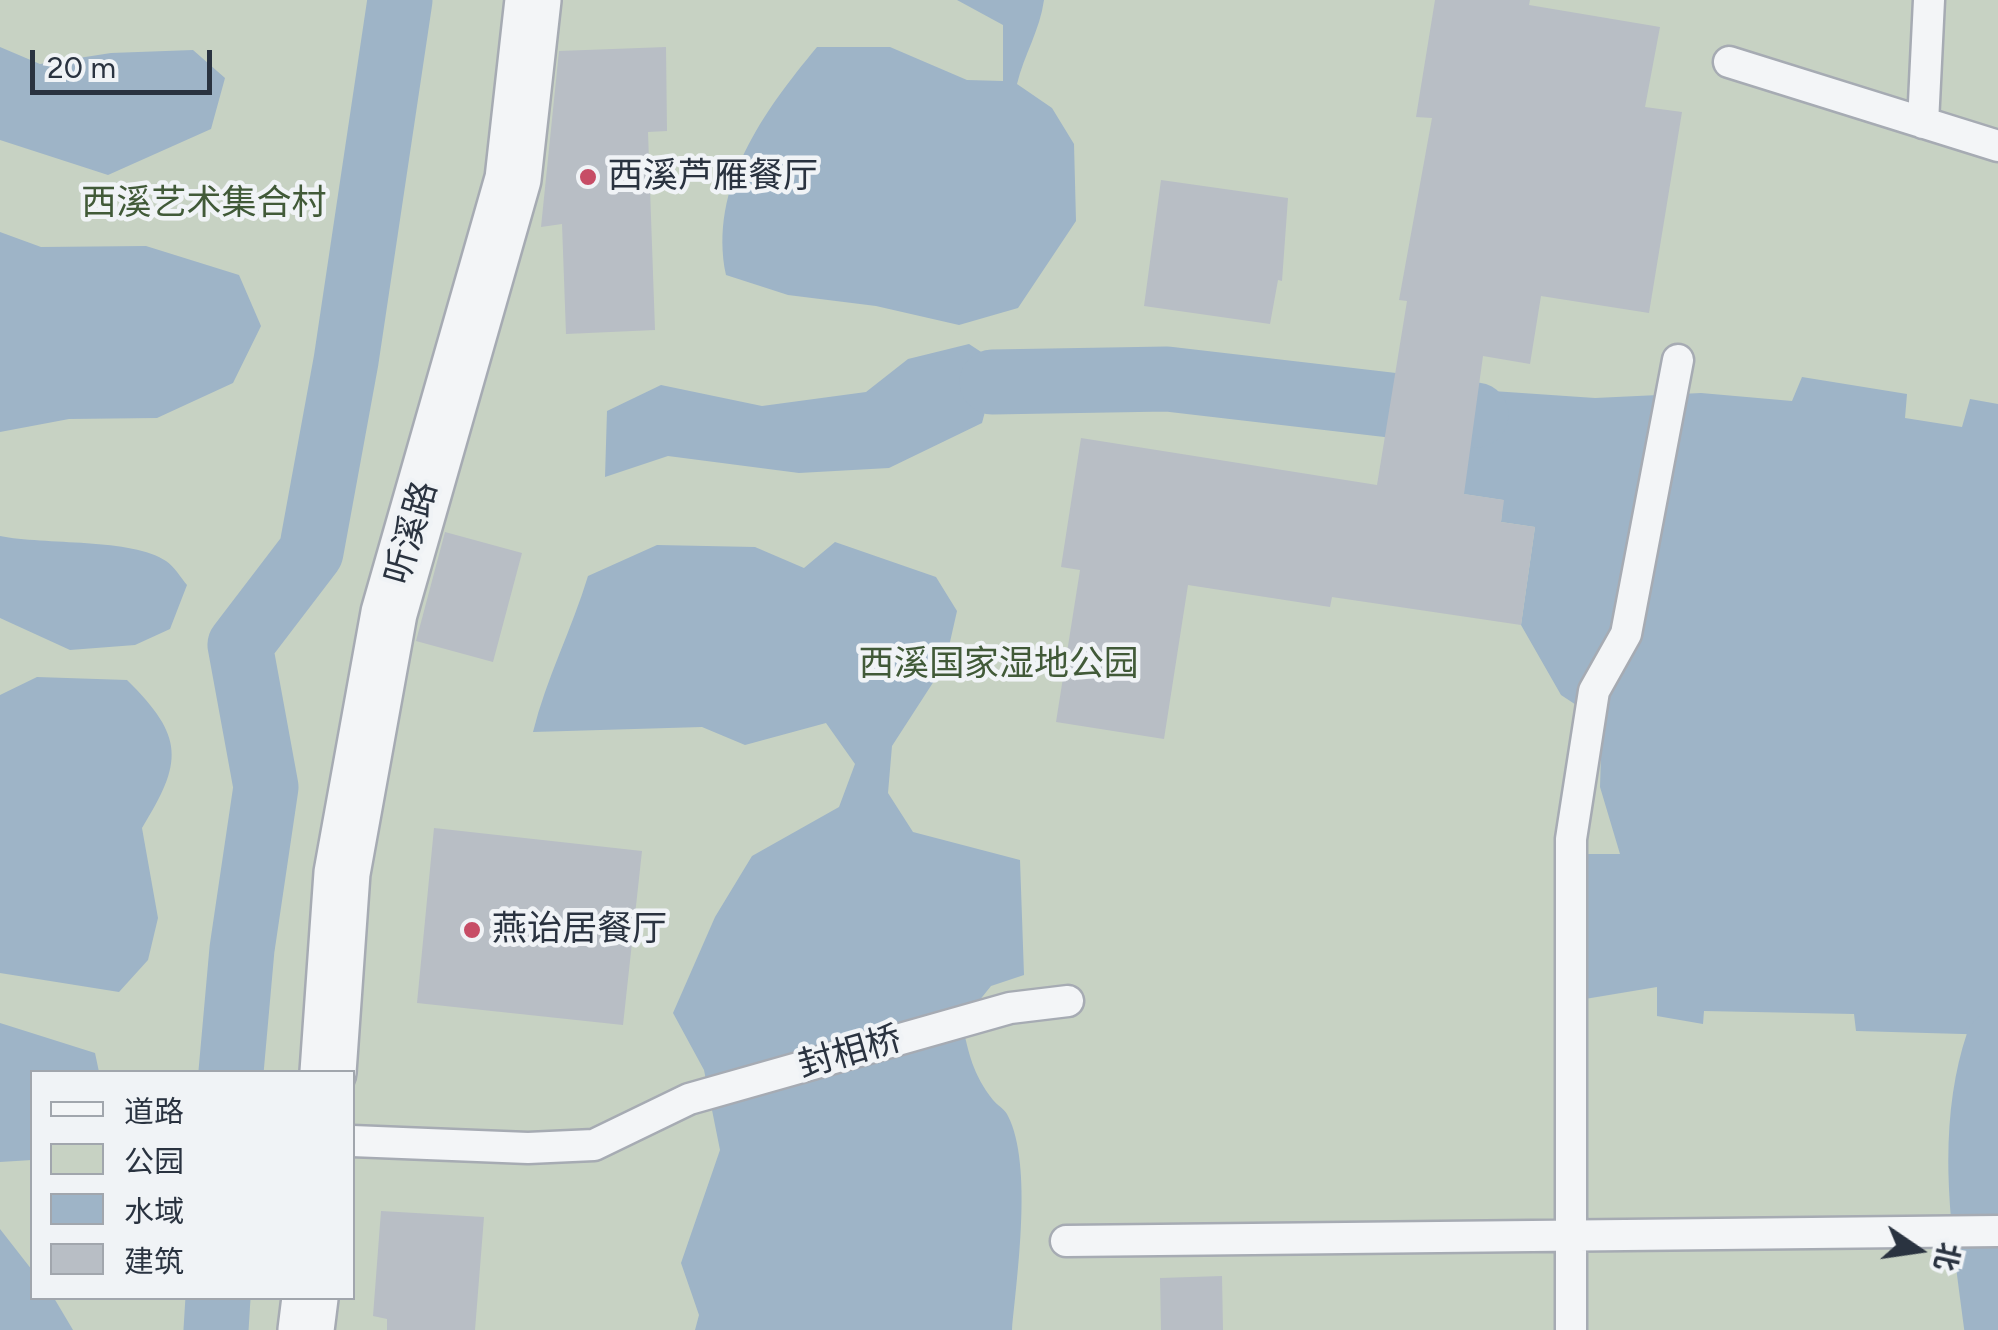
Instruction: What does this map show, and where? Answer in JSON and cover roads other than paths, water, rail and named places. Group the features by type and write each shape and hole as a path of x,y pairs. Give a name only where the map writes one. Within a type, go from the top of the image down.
{"street":[{"name":"听溪路","path":"328,1070 342,874 389,613 513,179 533,0"},
{"path":"306,1330 310,1300"}],"lane":[{"path":"1923,123 1929,0"},
{"path":"1729,62 1998,146"},
{"path":"1572,1330 1571,839 1594,691 1626,634 1678,360"},
{"name":"封相桥","path":"355,1141 528,1148 594,1145 689,1099 1010,1008 1068,1001"},
{"path":"1066,1241 1998,1232"}],"water":[{"path":"957,0 1044,0 1017,84 1052,108 1074,144 1076,221 1018,308 959,325 876,306 788,295 726,275 725,211 733,181 760,124 817,47 890,47 967,80 1003,81 1003,25"},
{"path":"0,47 40,64 111,53 193,50 225,78 211,129 108,175 0,140"},
{"path":"0,232 41,247 146,246 239,275 261,326 233,383 157,418 69,419 0,432"},
{"path":"969,344 998,363 982,423 889,468 799,473 668,456 605,477 607,411 661,385 762,406 866,392 908,359"},
{"path":"1802,377 1907,394 1905,418 1962,427 1970,399 1998,404 1998,1035 1856,1031 1854,1014 1704,1011 1703,1024 1657,1016 1657,987 1585,999 1580,854 1620,854 1600,787 1602,722 1561,695 1521,625 1535,527 1501,522 1503,500 1450,492 1478,390 1595,398 1701,393 1792,401"},
{"path":"0,536 111,545 166,561 187,585 170,629 135,645 70,650 0,618"},
{"path":"835,542 936,577 957,611 945,664 892,746 888,793 913,832 1020,860 1024,975 991,986 962,1022 976,1072 986,1091 1005,1111 1016,1137 1022,1191 1012,1330 695,1330 699,1315 681,1263 720,1150 704,1070 673,1013 715,917 752,856 839,807 855,764 826,723 745,745 702,727 533,732 588,576 657,545 755,547 804,568"},
{"path":"37,677 127,680 160,718 168,734 171,767 142,828 158,918 148,960 119,992 0,973 0,695"},
{"path":"0,1023 95,1053 99,1070 30,1070 30,1160 0,1162"},
{"path":"0,1229 30,1267 30,1300 55,1300 73,1330 0,1330"}],"waterway":[{"path":"231,1070 242,949 266,787 240,645 311,552 346,361 400,0"},
{"path":"992,382 1167,379 1476,415"},
{"path":"1997,1330 1984,1222 1981,1149 1983,1113 1998,1043"},
{"path":"216,1330 218,1300"}],"place":[{"name":"西溪芦雁餐厅","path":"588,177"},
{"name":"燕诒居餐厅","path":"472,930"}],"park label":[{"name":"西溪艺术集合村","path":"204,204"},
{"name":"西溪国家湿地公园","path":"999,665"}]}
